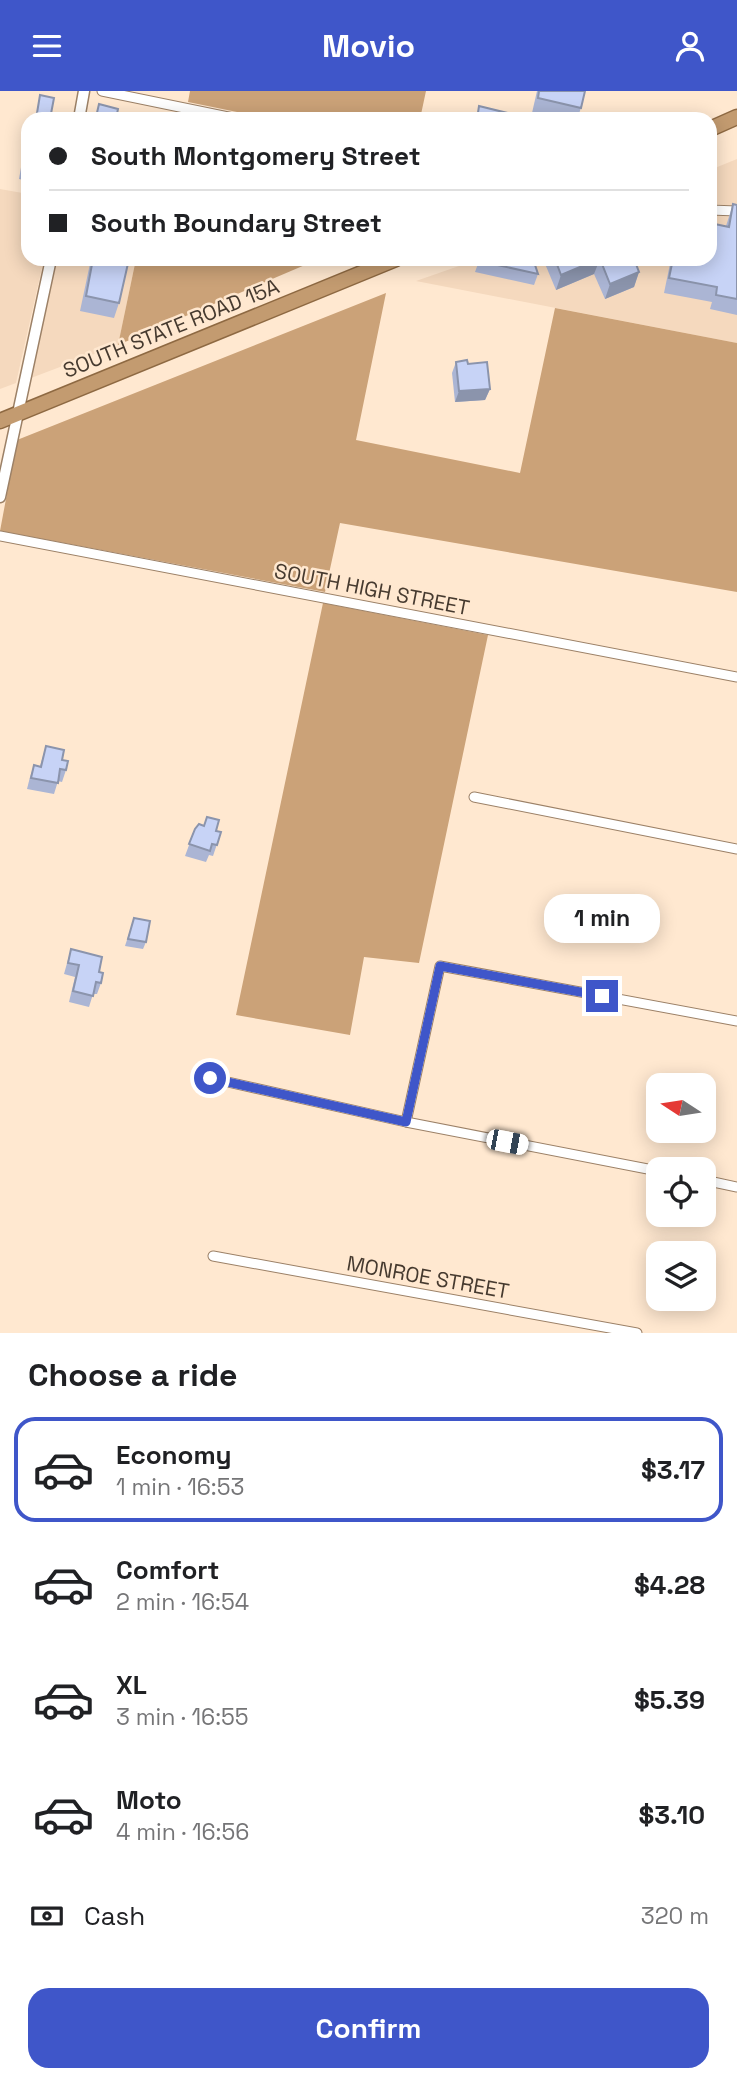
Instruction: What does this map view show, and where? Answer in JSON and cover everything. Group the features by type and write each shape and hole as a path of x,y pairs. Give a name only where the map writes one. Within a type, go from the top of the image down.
{"highway":[{"path":"717,126 737,117"},
{"name":"SOUTH STATE ROAD 15A","path":"0,421 379,266"}],"street":[{"path":"80,112 85,91"},
{"path":"102,91 204,112"},
{"path":"717,210 737,211"},
{"path":"0,497 49,266"},
{"name":"SOUTH HIGH STREET","path":"0,536 737,677"},
{"path":"474,797 737,849"},
{"path":"406,1122 440,966 737,1021"},
{"path":"210,1078 406,1122 646,1169"},
{"path":"716,1183 737,1187"},
{"name":"MONROE STREET","path":"214,1256 637,1333"}],"shaded area":[{"path":"190,91 426,91 422,112 237,112 188,102"},
{"path":"737,159 737,206 717,204 717,167"},
{"path":"0,189 21,193 21,266 42,266 16,383 0,389"},
{"path":"717,215 737,217 737,343 416,281 459,266 717,266"},
{"path":"55,266 135,266 118,345 31,378"},
{"path":"135,266 303,266 118,345"},
{"path":"386,293 356,440 520,473 555,308 737,343 737,592 340,523 325,592 0,531 17,440"},
{"path":"323,603 488,635 419,963 364,957 350,1035 236,1015"}],"building":[{"path":"539,91 585,91 581,108 538,98"},
{"path":"40,95 54,98 51,112 37,112"},
{"path":"99,104 118,109 117,112 97,112"},
{"path":"479,106 503,112 478,112"},
{"path":"733,204 737,205 737,299 716,295 717,287 669,278 672,266 717,266 717,224 729,227"},
{"path":"92,266 127,266 119,303 86,296"},
{"path":"502,266 535,266 538,274"},
{"path":"558,266 582,266 561,275"},
{"path":"603,266 637,266 639,272 610,284"},
{"path":"467,360 468,364 487,362 490,389 459,391 456,362"},
{"path":"46,746 64,750 62,760 68,761 66,770 60,769 58,783 31,778 34,765 41,767"},
{"path":"207,817 219,820 216,831 221,832 217,845 212,844 210,851 189,844 195,829 199,824 204,826"},
{"path":"134,918 150,921 146,942 128,939"},
{"path":"71,949 102,957 99,972 103,973 101,983 96,982 93,996 73,991 79,965 68,963"}],"route":[{"path":"210,1078 406,1122 440,966 602,996"}]}
